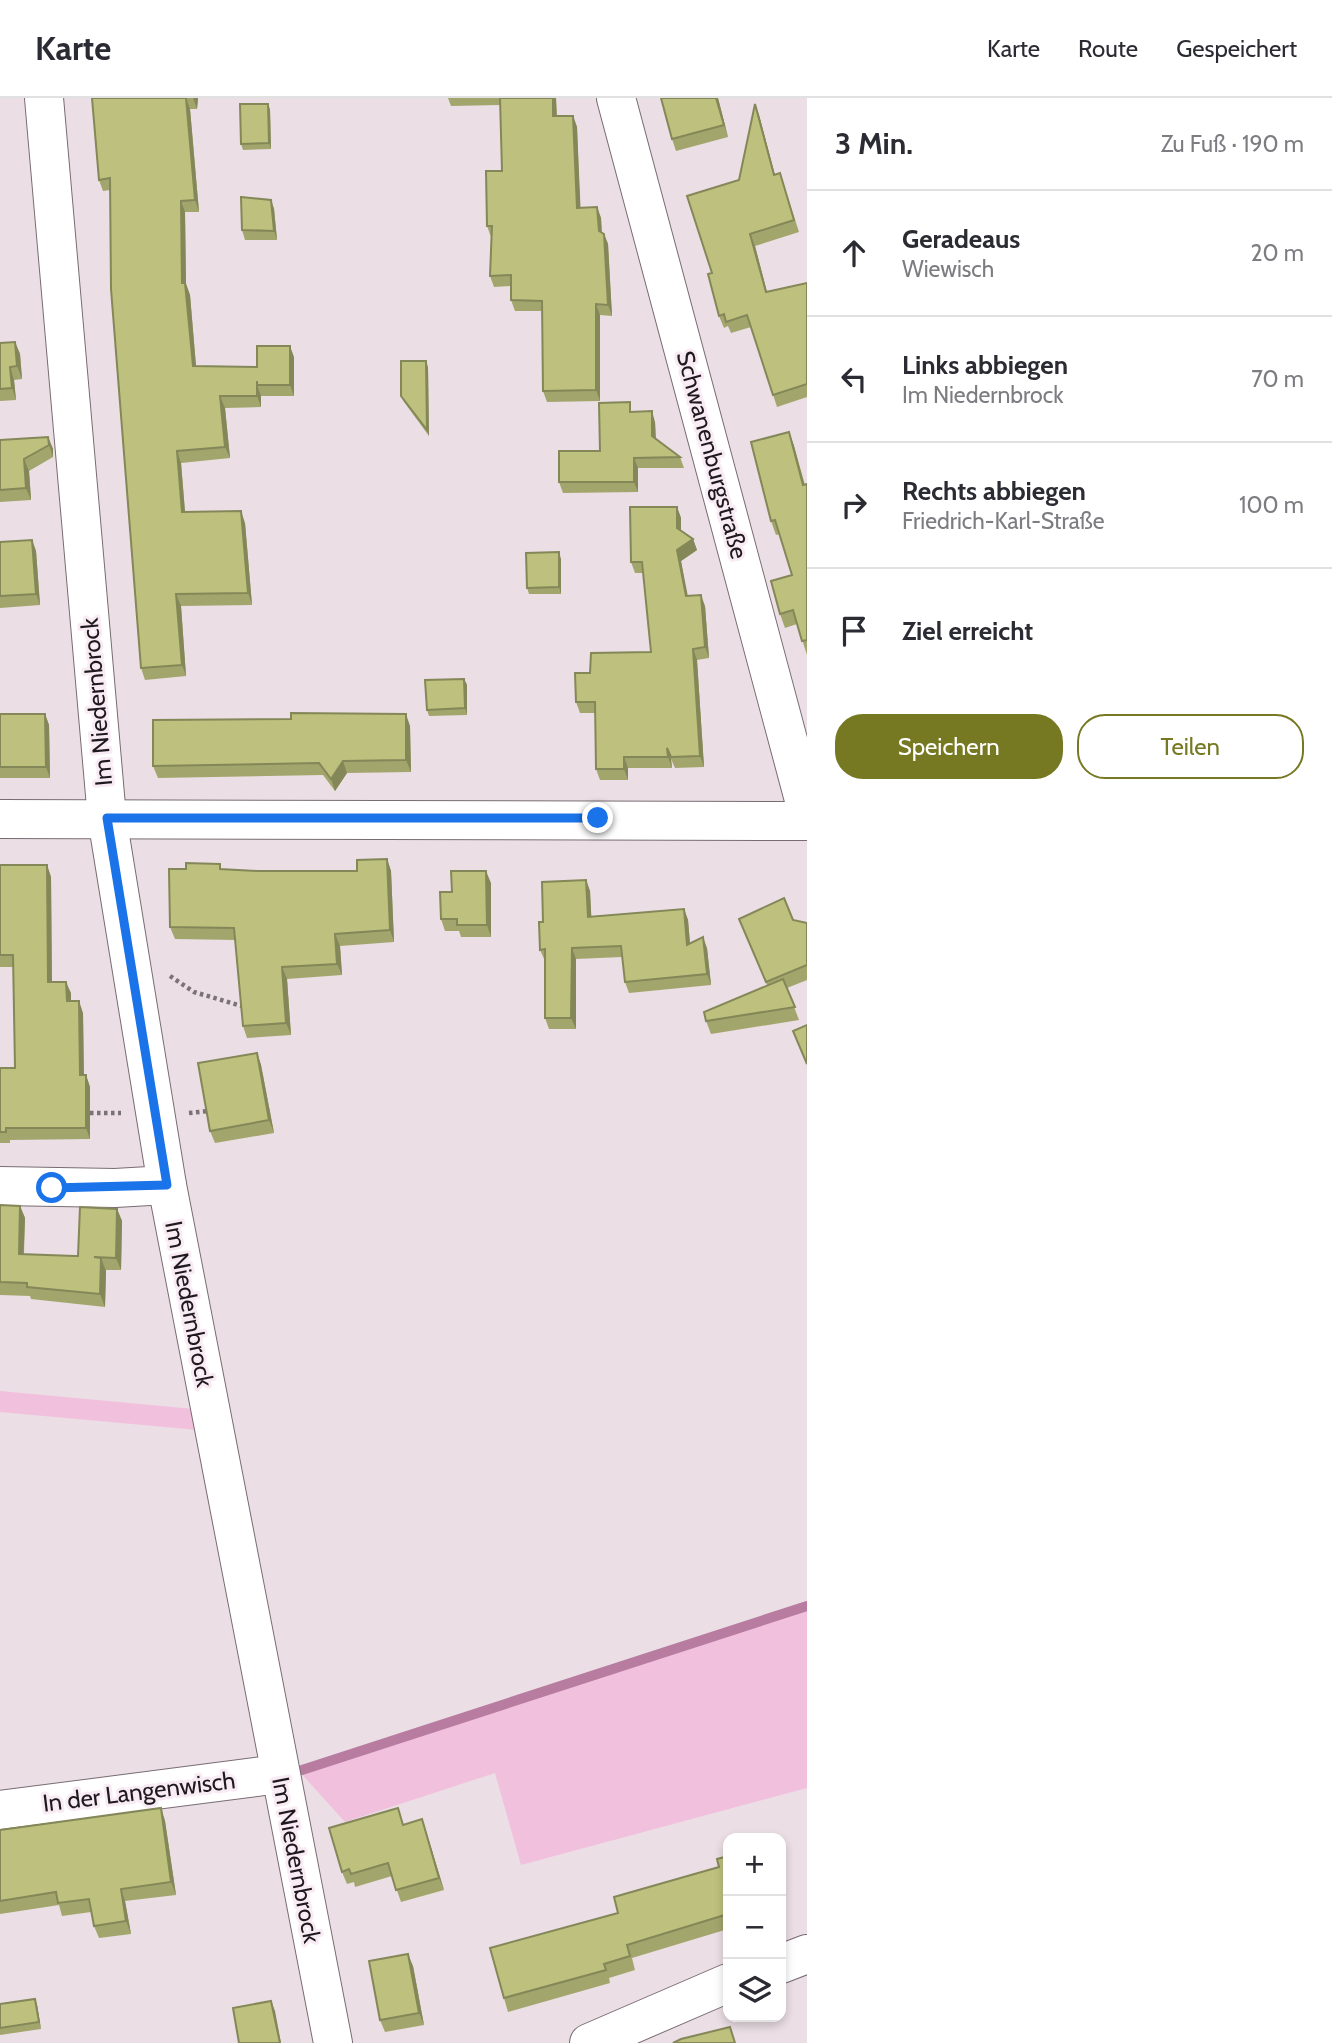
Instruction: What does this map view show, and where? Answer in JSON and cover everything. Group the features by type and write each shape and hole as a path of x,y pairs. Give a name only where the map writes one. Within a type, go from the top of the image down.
{"street":[{"name":"Im Niedernbrock","path":"44,98 107,818 167,1185 333,2043"},
{"name":"Schwanenburgstraße","path":"616,98 807,811"},
{"path":"0,819 807,821"},
{"path":"0,1186 115,1188 167,1185"},
{"name":"In der Langenwisch","path":"0,1810 279,1774"},
{"path":"786,1962 807,1954"},
{"path":"589,2043 723,1985"}],"path":[{"path":"167,974 194,992 246,1008"}],"shaded area":[{"path":"0,1391 194,1409 198,1430 0,1412"},
{"path":"807,1603 807,1788 521,1865 495,1773 345,1822 298,1770"}],"building":[{"path":"92,98 186,98 195,200 181,201 182,283 185,283 193,366 257,367 257,346 290,346 290,385 257,385 257,396 220,396 225,447 177,451 182,512 241,511 248,593 176,594 182,665 141,668 111,289 110,178 99,180"},
{"path":"500,98 553,98 553,116 573,116 577,208 597,207 599,231 604,234 608,305 596,304 596,390 543,391 542,301 511,300 511,275 490,276 492,226 487,226 486,171 502,171"},
{"path":"661,98 716,98 724,125 672,139"},
{"path":"240,104 268,104 269,143 241,144"},
{"path":"755,104 774,175 780,173 794,220 750,234 766,292 807,283 807,384 773,395 747,315 726,322 724,314 719,316 708,274 712,273 687,196 739,180"},
{"path":"241,197 271,200 274,231 242,230"},
{"path":"15,342 17,366 10,367 12,388 0,389 0,343"},
{"path":"401,361 426,361 427,430 401,396"},
{"path":"630,402 630,412 652,411 652,436 680,457 634,458 634,482 559,482 559,451 600,451 599,403"},
{"path":"789,432 803,485 807,484 807,640 802,641 793,610 780,614 771,581 792,575 775,520 771,521 751,442"},
{"path":"48,437 49,445 24,459 26,488 0,490 0,440"},
{"path":"630,507 677,507 677,528 693,539 677,550 686,596 701,595 705,647 693,649 700,756 671,757 667,748 668,757 624,757 624,769 596,769 595,702 576,702 575,673 590,673 591,653 651,652 642,562 631,562"},
{"path":"32,540 36,594 0,596 0,542"},
{"path":"559,552 559,587 527,588 526,553"},
{"path":"464,679 465,708 427,710 425,680"},
{"path":"291,713 406,714 406,760 343,761 331,779 319,763 153,766 153,720 291,719"},
{"path":"0,714 45,714 46,767 0,767"},
{"path":"387,859 390,930 335,934 337,964 282,967 286,1023 243,1026 234,928 170,927 169,869 186,869 186,863 220,864 220,869 258,871 357,871 357,860"},
{"path":"0,865 47,865 48,982 66,982 67,1001 79,1001 80,1075 86,1075 86,1128 6,1128 6,1132 0,1132 0,1068 15,1068 13,955 0,955"},
{"path":"451,871 486,871 487,925 457,925 457,919 441,919 440,892 452,892"},
{"path":"586,880 588,917 684,909 687,945 703,937 707,974 625,982 621,946 572,948 571,1018 545,1018 545,949 540,950 539,922 543,922 542,882"},
{"path":"784,898 793,920 807,923 807,965 766,982 739,919"},
{"path":"783,979 795,1007 706,1021 704,1012"},
{"path":"807,1025 807,1064 793,1031"},
{"path":"257,1053 269,1120 210,1131 198,1063"},
{"path":"0,1205 20,1206 19,1254 75,1256 78,1256 80,1207 117,1209 116,1258 94,1257 101,1258 100,1294 27,1287 27,1283 0,1282"},
{"path":"161,1808 171,1882 121,1889 126,1921 94,1926 89,1899 58,1903 56,1892 0,1901 0,1830"},
{"path":"398,1808 403,1825 422,1819 439,1878 396,1890 388,1863 351,1874 349,1869 342,1872 329,1828"},
{"path":"723,1857 723,1916 627,1945 630,1956 604,1964 606,1970 504,1998 490,1948 618,1913 614,1897 719,1867 717,1859"},
{"path":"408,1954 419,2013 380,2020 369,1961"},
{"path":"35,1999 39,2022 0,2028 0,2004"},
{"path":"271,2001 280,2043 239,2043 233,2008"},
{"path":"730,2027 735,2043 673,2043 681,2039"}],"waterway":[{"path":"302,1770 807,1606"}],"route":[{"path":"52,1188 167,1185 107,818 598,818"}]}
